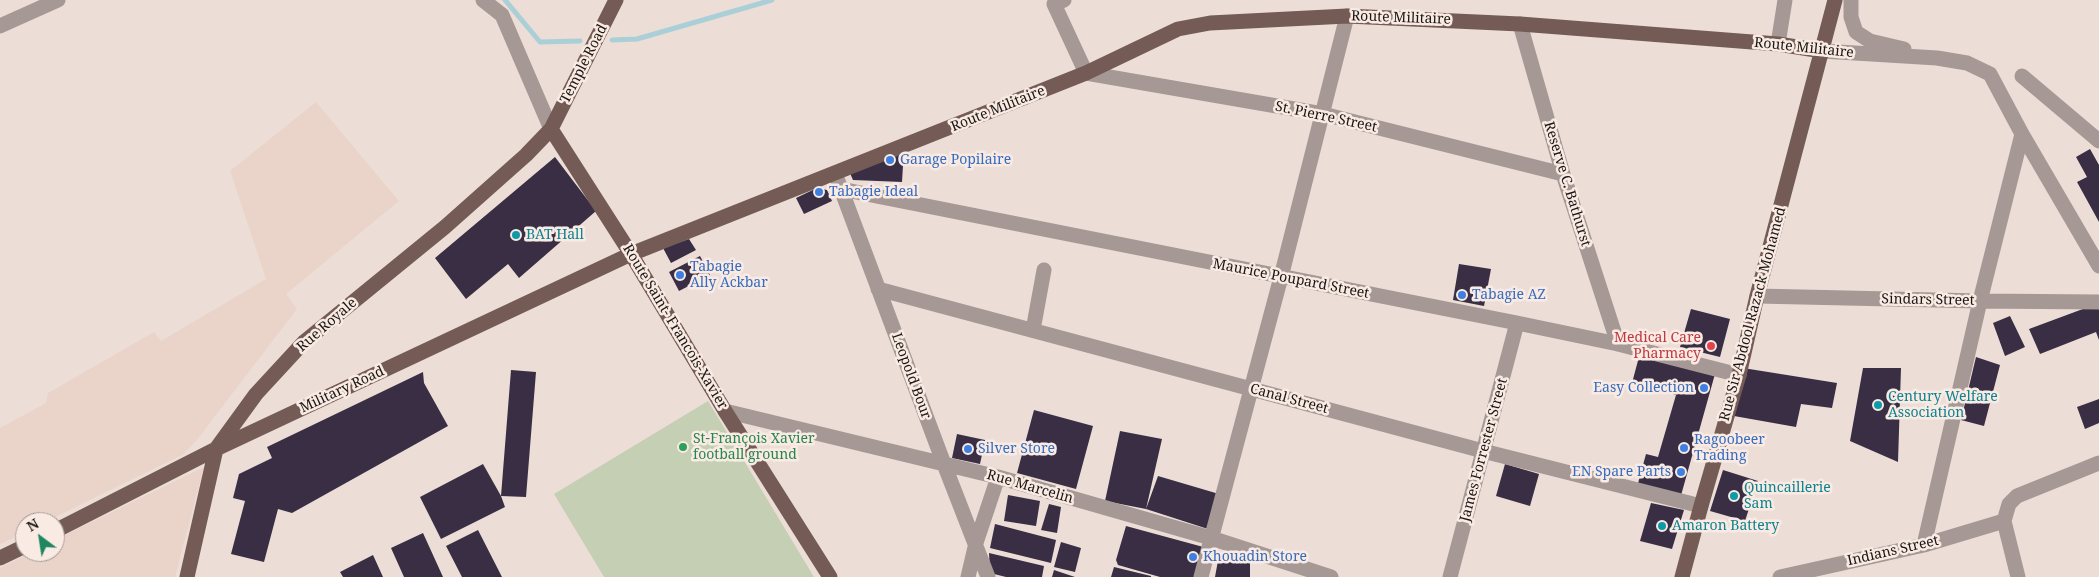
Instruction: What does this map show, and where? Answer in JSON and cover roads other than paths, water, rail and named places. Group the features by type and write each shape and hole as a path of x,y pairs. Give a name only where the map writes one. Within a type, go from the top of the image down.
{"main road":[{"name":"Temple Road","path":"551,129 616,0"},
{"name":"Rue Sir Abdool Razack Mohamed","path":"1682,577 1739,375 1757,296 1835,0"},
{"name":"Route Militaire","path":"631,254 1086,73 1178,29 1210,23 1347,16 1520,24 1778,44 1822,51"},
{"name":"Route Saint- Francois-Xavier","path":"551,129 631,254 725,411 830,577"},
{"name":"Rue Royale","path":"187,577 216,449 256,394 304,342 446,227 526,155 551,129"},
{"name":"Military Road","path":"65,526 216,449 631,254"},
{"path":"0,558 15,551"}],"street":[{"path":"0,26 58,0"},
{"path":"483,0 502,15 551,129"},
{"path":"1064,0 1054,4 1086,73"},
{"path":"1778,44 1785,0"},
{"path":"1851,0 1851,17 1856,32 1870,41 1937,58"},
{"path":"1201,577 1281,277 1347,16"},
{"name":"Reserve C. Bathurst","path":"1520,24 1563,174 1618,344"},
{"name":"Route Militaire","path":"1822,51 1937,58 1967,62 1990,74 2022,134 2099,266"},
{"name":"St. Pierre Street","path":"1086,73 1323,114 1563,174"},
{"path":"2022,76 2099,141"},
{"path":"1924,545 1980,301 2022,134"},
{"name":"Leopold Bour","path":"836,174 988,577"},
{"name":"Maurice Poupard Street","path":"841,189 1517,323 1618,344 1739,375"},
{"path":"1033,330 1044,270"},
{"name":"Canal Street","path":"878,289 1483,451 1701,506"},
{"name":"Sindars Street","path":"1757,296 2099,302"},
{"name":"James Forrester Street","path":"1450,577 1517,323"},
{"name":"Rue Marcelin","path":"725,411 998,478 1211,538 1331,577"},
{"path":"2018,577 2004,521 2009,504 2017,496 2099,463"},
{"path":"968,577 976,543 998,478"},
{"name":"Indians Street","path":"1780,577 1848,570 2004,521"}],"waterway":[{"path":"505,0 540,42 580,41"},
{"path":"612,40 637,39 772,0"}],"place":[{"name":"Garage Popilaire","path":"890,160"},
{"name":"Tabagie Ideal","path":"819,192"},
{"name":"BAT Hall","path":"516,235"},
{"name":"Tabagie Ally Ackbar","path":"680,275"},
{"name":"Tabagie AZ","path":"1462,295"},
{"name":"Medical Care Pharmacy","path":"1711,346"},
{"name":"Easy Collection","path":"1704,388"},
{"name":"Century Welfare Association","path":"1878,405"},
{"name":"St-François Xavier football ground","path":"683,447"},
{"name":"Ragoobeer Trading","path":"1684,448"},
{"name":"Silver Store","path":"968,449"},
{"name":"EN Spare Parts","path":"1681,472"},
{"name":"Quincaillerie Sam","path":"1734,496"},
{"name":"Amaron Battery","path":"1662,526"},
{"name":"Khouadin Store","path":"1193,557"}]}
